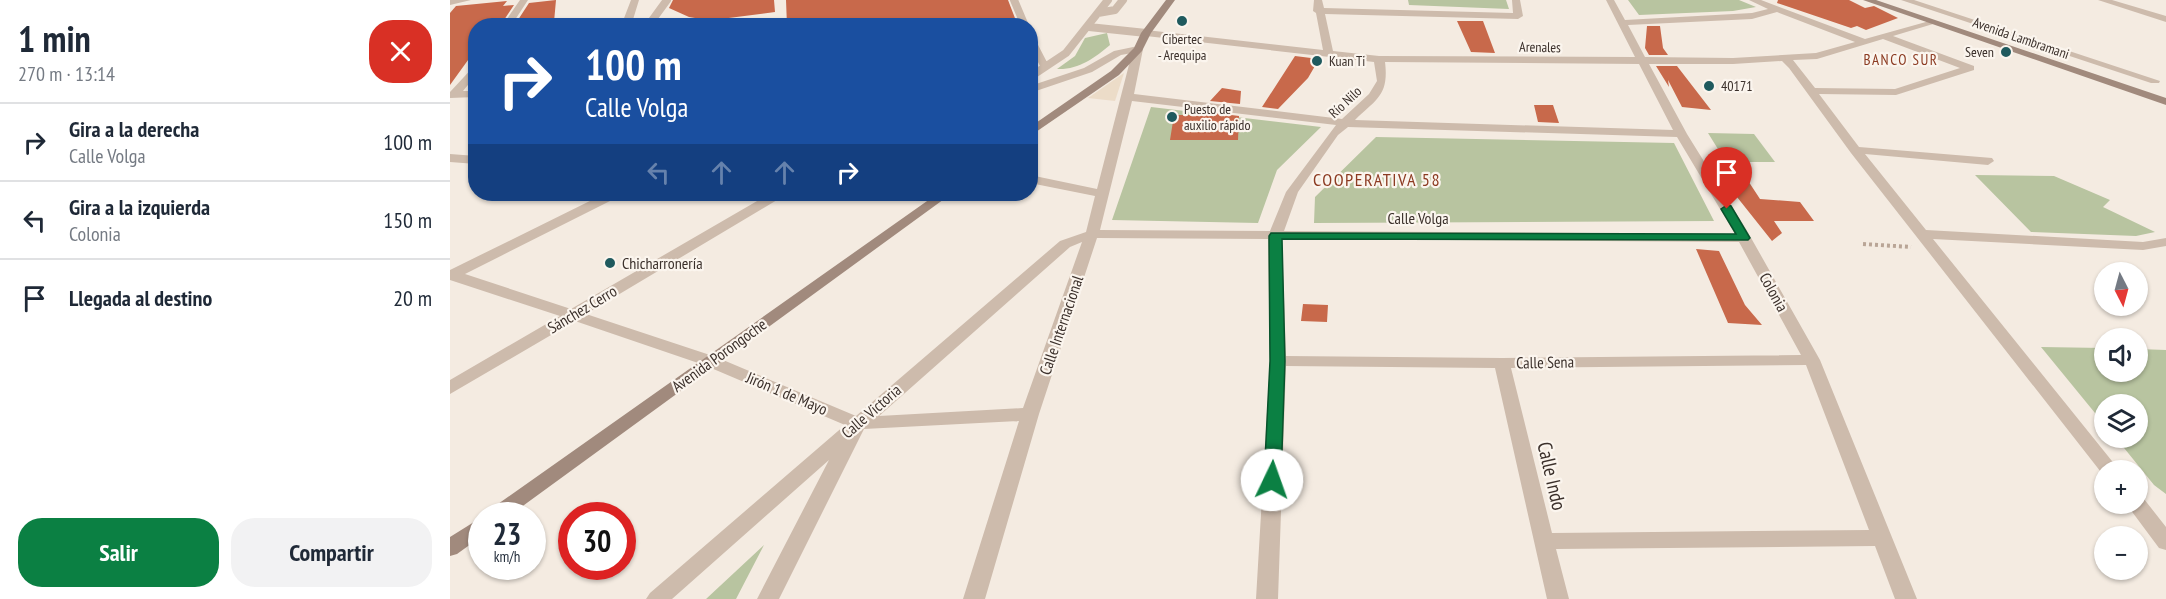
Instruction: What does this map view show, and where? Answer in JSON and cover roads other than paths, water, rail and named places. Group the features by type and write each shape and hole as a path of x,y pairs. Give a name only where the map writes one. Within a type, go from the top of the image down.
{"main road":[{"path":"1038,126 1115,73 1138,49 1146,33 1170,0"},
{"name":"Avenida Lambramani","path":"1867,0 2166,102"},
{"name":"Avenida Porongoche","path":"514,502 935,201"},
{"path":"450,548 468,535"}],"street":[{"path":"450,2 467,0"},
{"path":"512,18 524,0"},
{"path":"629,18 635,0"},
{"path":"1318,0 1318,11 1329,55"},
{"path":"1414,0 1414,14"},
{"path":"1318,11 1518,15 1516,0"},
{"name":"Colonia","path":"1610,0 1681,134 1744,238 1812,360 1906,599"},
{"path":"1753,0 1865,42"},
{"path":"1905,0 2155,81"},
{"path":"2102,0 2166,19"},
{"path":"1622,23 1752,16 1778,9"},
{"name":"Arenales","path":"1146,33 1378,59 1733,61 1817,56 1930,22"},
{"path":"1812,91 1896,92 1970,68 1884,36"},
{"path":"1038,87 1088,70 1118,53 1138,49"},
{"name":"Calle Internacional","path":"974,599 1030,414 1104,194 1138,49"},
{"path":"1784,58 2102,460"},
{"name":"Río Nilo","path":"1340,128 1374,96 1382,81 1378,59"},
{"path":"453,94 468,76"},
{"path":"1128,97 1340,128 1681,134"},
{"path":"1267,599 1278,361 1275,236 1292,192 1340,128"},
{"path":"1855,150 1988,160"},
{"path":"450,158 468,159"},
{"path":"1038,181 1104,194"},
{"path":"451,275 599,201"},
{"name":"Sánchez Cerro","path":"450,388 765,201"},
{"name":"Calle Volga","path":"1092,234 1744,238"},
{"name":"Calle Victoria","path":"657,599 1065,244 1092,234"},
{"path":"1922,234 2143,246 2166,242"},
{"name":"Jirón 1 de Mayo","path":"451,275 710,361 857,423 1030,414"},
{"name":"Calle Sena","path":"1278,361 1502,363 1812,360"},
{"name":"Calle Indo","path":"1502,363 1558,599"},
{"path":"768,599 857,423"},
{"path":"2145,514 2165,538"},
{"path":"1544,541 1883,538"}],"lane":[{"path":"654,18 667,0"},
{"path":"1014,0 1022,18"},
{"path":"1038,72 1062,58 1075,46 1108,0"},
{"path":"1098,13 1115,9 1123,0"},
{"path":"1089,27 1146,33"},
{"path":"1038,57 1045,67"},
{"path":"1038,69 1045,67"}],"place":[{"name":"Cibertec - Arequipa","path":"1182,21"},
{"name":"Seven","path":"2006,52"},
{"name":"Kuan Ti","path":"1317,61"},
{"name":"40171","path":"1709,86"},
{"name":"Puesto de auxilio rápido","path":"1172,117"},
{"name":"Chicharronería","path":"610,263"}],"district":[{"name":"BANCO SUR","path":"1901,60"},
{"name":"COOPERATIVA 58","path":"1377,180"}]}
